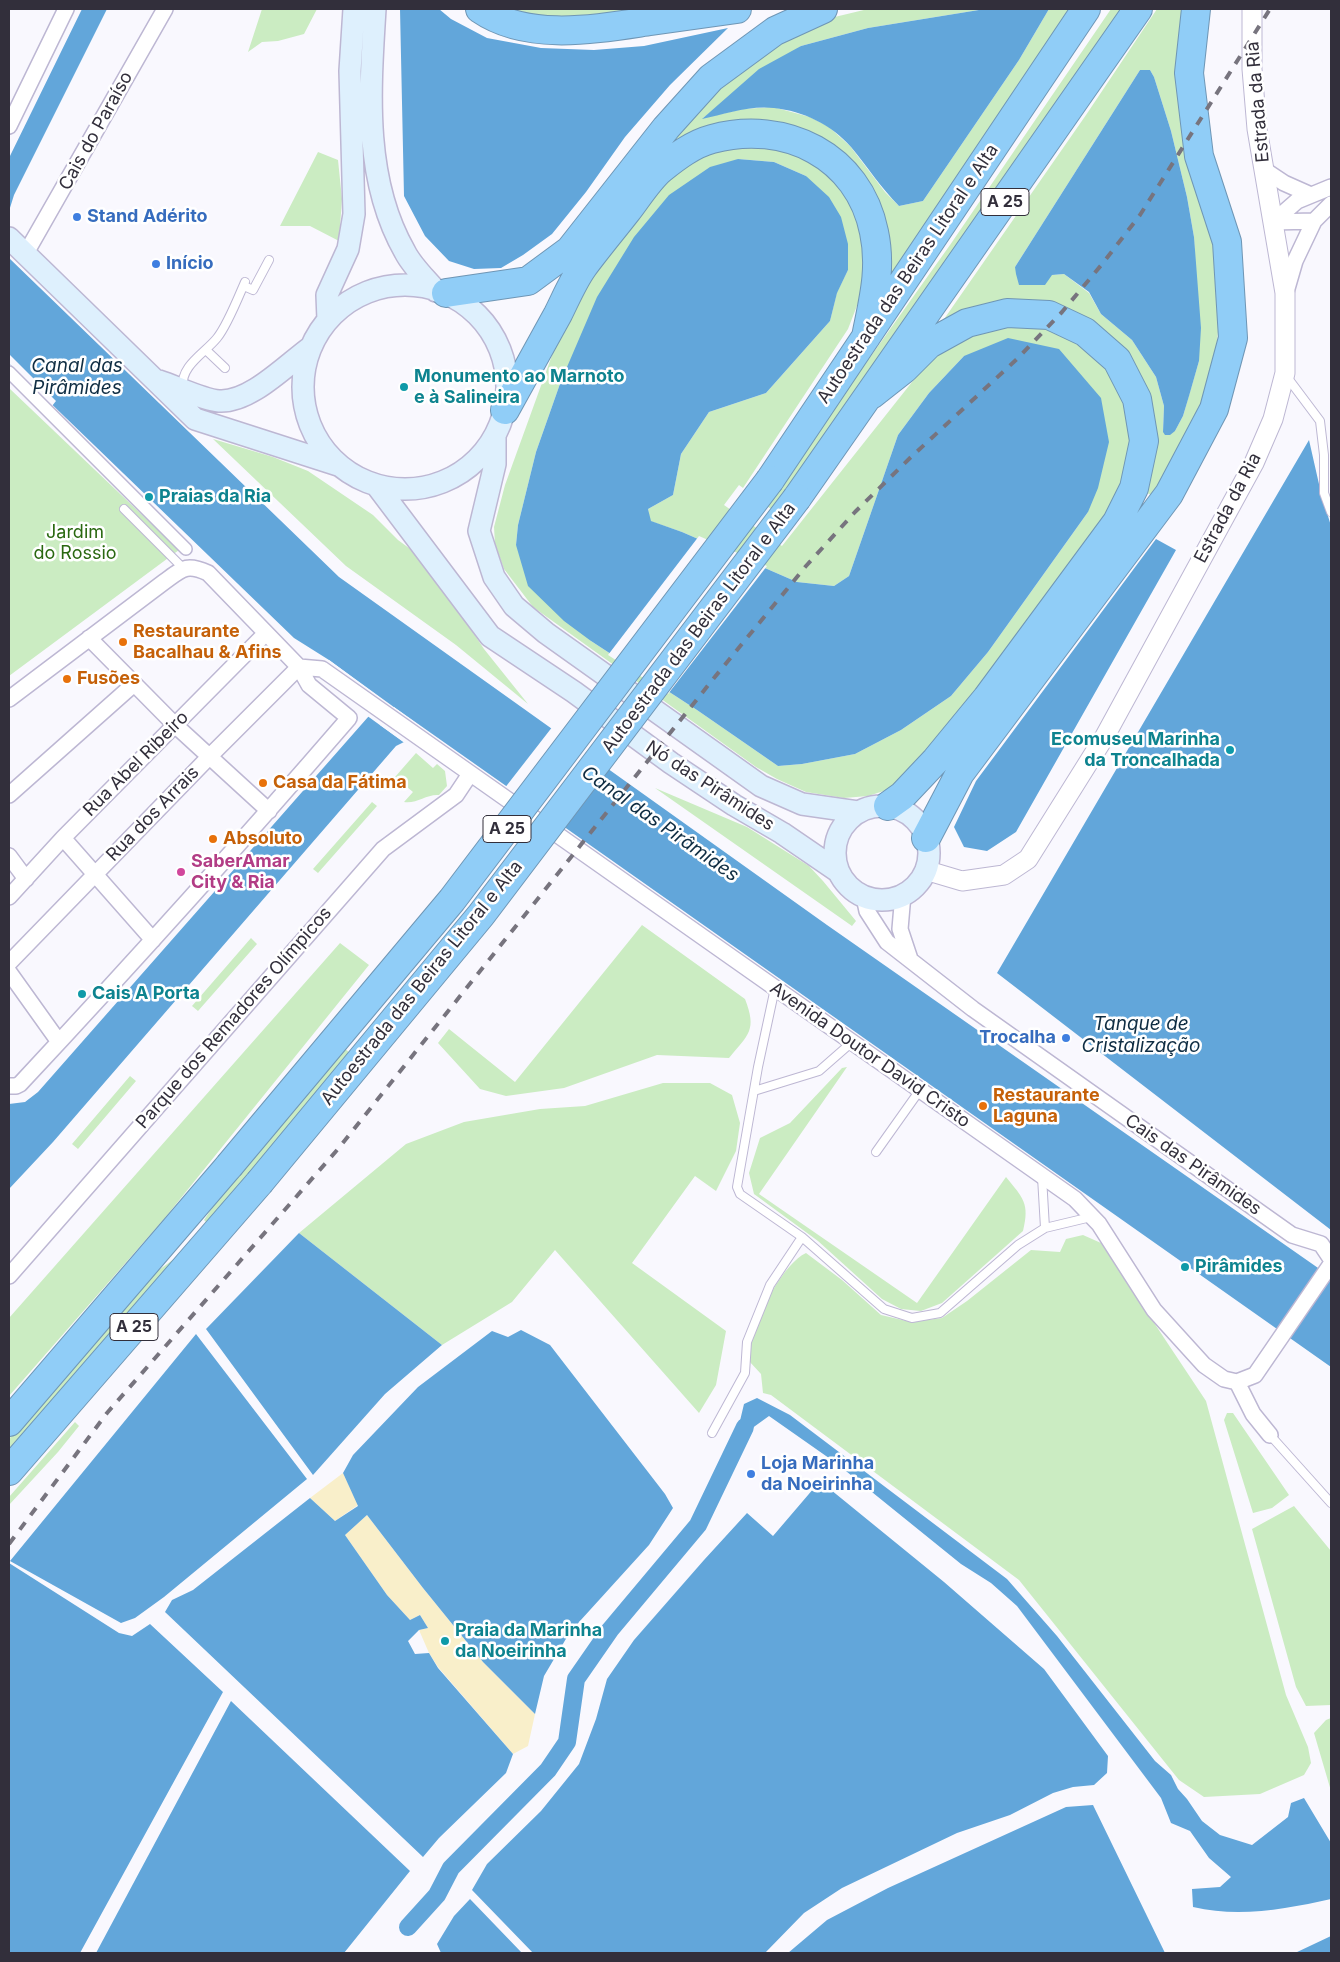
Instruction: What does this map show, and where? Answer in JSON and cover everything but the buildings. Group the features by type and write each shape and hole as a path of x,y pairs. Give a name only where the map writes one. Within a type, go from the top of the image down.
{"highway":[{"path":"480,9 505,21 527,28 566,31 604,28 738,9"},
{"path":"441,292 528,281 570,250 666,128 711,78 776,31 823,9"},
{"name":"Autoestrada das Beiras Litoral e Alta","path":"9,1422 229,1166 452,900 770,480 1086,9"},
{"name":"Autoestrada das Beiras Litoral e Alta","path":"9,1471 258,1183 481,916 797,498 871,395 1138,9"},
{"path":"926,838 960,773 1169,494 1214,409 1233,338 1227,242 1199,156 1189,73 1196,9"},
{"path":"505,410 582,268 658,171 689,148 711,139 737,134 786,137 811,147 835,163 854,182 866,206 874,232 878,257 878,274 866,337"},
{"path":"871,395 904,369 929,344 967,323 1007,313 1049,315 1085,332 1117,360 1137,399 1144,441 1134,488 1117,522 987,698 936,760 902,796 888,806"}],"main road":[{"path":"328,320 327,296 348,249 354,214 350,71 354,9"},
{"path":"9,238 195,420 338,465 356,477 376,486 411,490 444,482 474,464 495,437 505,410 507,374 497,341 475,313 441,292 405,254 389,220 374,160 371,75 375,9"},
{"path":"338,465 317,440 305,410 303,378 311,347 328,320 353,300 383,288 415,286 441,292"},
{"path":"152,378 218,401 241,397 260,387 311,347"},
{"name":"Nó das Pirâmides","path":"495,437 495,464 480,531 494,577 514,606 546,633 761,786 802,804 858,812 872,807 888,806"},
{"name":"Nó das Pirâmides","path":"376,486 490,636 574,692 671,763 734,805 782,833 839,872 852,889 864,897"},
{"path":"864,897 879,900 894,898 903,894 920,881 925,870 929,850 926,838 917,821 904,811 888,806"},
{"path":"839,872 836,864 835,849 838,835 846,822 858,812"}],"street":[{"path":"9,126 66,9"},
{"name":"Cais do Paraíso","path":"26,253 165,9"},
{"name":"Estrada da Ria","path":"925,870 962,881 1004,875 1028,859 1105,736 1254,463 1272,420 1284,373 1286,293 1257,129 1252,69 1252,9"},
{"path":"1263,169 1284,183 1311,195"},
{"path":"1273,222 1297,201 1331,187"},
{"path":"1286,293 1295,261 1314,221 1331,204"},
{"path":"1273,222 1314,221"},
{"path":"9,372 186,549"},
{"path":"9,699 183,568 194,567 208,573 300,667 309,685 349,718 269,811 153,940 20,1084 10,1086"},
{"name":"Rua Abel Ribeiro","path":"9,897 63,838 266,633"},
{"path":"89,638 175,725 269,811"},
{"name":"Avenida Doutor David Cristo","path":"300,667 322,669 1075,1199 1099,1224 1154,1310 1204,1365 1224,1379 1237,1382"},
{"name":"Rua dos Arrais","path":"9,963 93,874 300,667"},
{"path":"9,795 134,684"},
{"name":"Parque dos Remadores Olímpicos","path":"9,1276 383,849 456,795 470,774"},
{"path":"63,838 153,940"},
{"path":"9,856 26,879"},
{"path":"903,894 900,929 910,959"},
{"name":"Cais das Pirâmides","path":"864,897 867,911 887,942 973,1009 1292,1235 1321,1244 1330,1264"},
{"path":"9,972 59,1042"},
{"path":"1270,1435 1253,1414 1237,1382 1255,1375 1330,1264"}],"lane":[{"path":"183,389 182,379 185,372 218,337 244,284 253,290 269,260"},
{"path":"206,350 225,368"},
{"path":"1284,373 1320,421 1324,455 1324,493 1331,512"},
{"path":"124,509 183,568"},
{"path":"775,988 737,1187 740,1194 802,1237 884,1309 912,1318 940,1313 1018,1245 1045,1228 1091,1217"},
{"path":"754,1091 819,1071 851,1043"},
{"path":"876,1152 920,1090"},
{"path":"1042,1177 1045,1228"},
{"path":"712,1433 745,1373 747,1342 770,1285 802,1237"},
{"path":"1270,1435 1331,1503"}],"green space":[{"path":"262,9 317,9 304,34 278,41 262,42 248,52"},
{"path":"514,9 646,9 591,17 549,18 531,15"},
{"path":"868,9 985,9 868,28 801,46 703,118 743,109 773,107 810,117 829,127 850,146 885,192 899,206 923,201 1019,60 1049,9 1077,9 889,284 822,144 672,146 671,143 689,117 749,61 818,21"},
{"path":"1111,9 1125,9 773,510 765,505 950,245"},
{"path":"1157,9 1183,9 1218,270 1219,322 1214,371 1206,397 1153,496 1143,491 1152,442 1094,329 942,322","holes":["1140,70 1150,70 1154,77 1171,131 1187,197 1194,237 1199,361 1183,416 1175,431 1163,432 1164,406 1156,377 1132,340 1101,314 1089,293 1064,274 1052,275 1015,267"]},
{"path":"742,145 787,150 824,170 849,199 862,232 865,285 848,329 743,488 739,485 724,505 782,546 912,382 935,356 963,337 1023,323 1053,327 1099,356 1117,381 1130,411 1133,441 1119,498 991,676 930,748 890,789 868,796 844,798 806,792 756,767 533,607 504,569 495,544 494,527 505,485 555,347 587,283 666,180 693,160 719,149","holes":["738,159 774,162 806,176 848,270 837,292 830,321 766,393 709,412 681,454 673,495 648,509 650,521 682,532 797,582 834,586 849,576 898,435 929,393 964,356 1088,512 988,652 951,696 901,730 855,754 802,764 778,766 697,710 591,641 516,545 518,525 536,452 561,381"]},
{"path":"318,152 338,160 342,199 339,241 310,226 280,226"},
{"name":"Jardim do Rossio","path":"9,388 179,550 9,676"},
{"path":"213,439 273,457 308,471 373,515 398,540 413,551 450,598 484,649 528,704 456,645 346,566"},
{"path":"416,753 433,768 437,764 445,771 447,786 439,795 413,802 404,802 413,792 395,777"},
{"path":"655,788 747,827 809,866 856,921 852,926"},
{"path":"372,802 377,806 318,873 313,869"},
{"path":"642,925 745,999 749,1009 749,1031 742,1043 729,1058 657,1055 564,1088 506,1096 480,1089 438,1043 449,1029 515,1082"},
{"path":"251,938 257,944 198,1011 192,1006"},
{"path":"340,943 369,965 164,1219 9,1396 9,1318"},
{"path":"343,1047 350,1053 228,1203 206,1222 204,1220 220,1196"},
{"path":"847,1067 759,1194 917,1303 1006,1177 1024,1201 1026,1214 1023,1231 942,1303 921,1311 901,1309 882,1299 818,1241 754,1194 749,1173 760,1138 790,1123 842,1068"},
{"path":"130,1076 136,1081 78,1149 72,1144"},
{"path":"663,1083 710,1083 732,1095 740,1123 736,1151 716,1191 695,1176 632,1263 726,1331 716,1385 699,1413 555,1250 512,1302 442,1345 299,1233 406,1144 464,1122 540,1109 585,1106"},
{"path":"1083,1235 1101,1243 1206,1401 1286,1695 1308,1747 1311,1763 1304,1775 1260,1794 1204,1797 1179,1780 1019,1580 771,1395 763,1393 761,1374 749,1361 752,1337 766,1303 789,1267 806,1253 842,1280 881,1315 911,1322 942,1318 967,1301 1031,1250 1060,1252 1066,1239"},
{"path":"174,1259 9,1454 9,1439 156,1272"},
{"path":"1227,1413 1233,1413 1289,1495 1272,1508 1253,1513 1224,1420"},
{"path":"75,1422 79,1426 58,1452 9,1505 9,1497"},
{"path":"1294,1506 1331,1551 1331,1705 1306,1706 1296,1687 1252,1529"},
{"path":"1331,1718 1331,1791 1314,1733 1326,1720"}],"sand":[{"path":"343,1473 358,1505 335,1521 310,1498"},
{"name":"Praia da Marinha da Noeirinha","path":"367,1515 483,1662 535,1714 528,1746 513,1754 438,1667 429,1653 419,1630 428,1628 420,1615 410,1620 387,1595 345,1535"}],"water":[{"path":"82,9 107,9 14,195 9,211 9,158"},
{"path":"400,9 439,9 451,19 487,38 541,48 594,50 644,46 728,28 670,85 625,137 586,192 552,234 501,268 474,269 449,261 425,236 404,196"},
{"path":"985,9 1049,9 1019,60 923,201 899,206 843,139 816,120 796,112 765,107 738,110 702,119 759,69 801,46 868,28"},
{"path":"1140,70 1150,70 1154,77 1171,131 1187,197 1194,237 1201,328 1199,361 1183,416 1175,431 1170,435 1165,435 1163,432 1164,406 1156,377 1132,340 1101,314 1089,292 1064,274 1052,275 1045,285 1019,285 1015,267"},
{"path":"738,159 774,162 806,176 829,197 841,217 848,244 848,270 837,293 830,321 766,393 709,412 681,454 673,495 648,509 651,521 682,532 797,582 834,586 849,576 898,435 929,393 964,356 1008,338 1059,349 1101,398 1109,442 1098,488 1088,512 988,652 951,696 901,730 855,754 802,764 778,766 564,621 528,586 516,545 518,525 536,452 561,381 597,297 634,237 669,195 710,167"},
{"name":"Canal das Pirâmides","path":"9,258 339,577 827,925 1331,1277 1331,1367 394,707 380,725 404,742 396,746 53,1142 9,1189 9,1104 25,1102 38,1092 383,700 329,660 294,638 9,363"},
{"name":"Ecomuseu Marinha da Troncalhada","path":"1309,440 1321,493 1331,526 1331,1230 997,973"},
{"path":"1156,539 1176,550 1016,832 987,851 964,847 954,827 976,781"},
{"path":"299,1233 442,1345 385,1394 313,1475 206,1329"},
{"path":"521,1330 550,1345 665,1494 673,1508 649,1545 570,1632 544,1676 535,1714 483,1662 367,1515 345,1535 387,1595 410,1620 420,1615 428,1628 419,1630 408,1641 415,1654 429,1653 438,1668 513,1754 506,1773 439,1838 423,1857 165,1612 172,1600 193,1590 310,1498 335,1521 358,1506 343,1473 353,1455 418,1387 492,1331 508,1337"},
{"path":"196,1334 307,1479 164,1597 135,1618 121,1623 10,1561"},
{"path":"757,1398 790,1415 1007,1579 1057,1636 1155,1761 1171,1775 1178,1789 1202,1821 1220,1835 1252,1845 1288,1817 1291,1803 1304,1798 1331,1843 1331,1899 1280,1909 1245,1912 1228,1912 1193,1907 1192,1889 1220,1887 1231,1877 1209,1858 1190,1831 1171,1823 1161,1798 1017,1606 991,1583 961,1564 836,1463 769,1416 751,1429 739,1425 744,1404"},
{"path":"820,1481 944,1582 1044,1669 1108,1756 1107,1773 1094,1785 1073,1787 1053,1793 1010,1815 957,1833 842,1888 804,1913 765,1953 533,1953 472,1890 487,1864 541,1811 579,1764 596,1719 607,1679 634,1640 747,1513 773,1536"},
{"path":"9,1563 119,1633 132,1636 150,1624 223,1692 80,1953 9,1953"},
{"path":"231,1701 410,1871 344,1953 96,1953"},
{"path":"1093,1805 1165,1953 788,1953 827,1920 888,1888 1066,1807"},
{"path":"470,1899 522,1953 441,1953 437,1944 454,1916"},
{"path":"1331,1936 1331,1953 1295,1953"}],"pier":[{"path":"9,354 56,401 52,406 9,363"},
{"path":"699,536 767,566 668,694 608,655"},
{"path":"329,660 442,742 440,744 394,711 383,724 405,740 406,744 366,715 380,700 327,662"},
{"path":"553,726 610,767 562,829 504,789"}],"waterway":[{"path":"408,1927 437,1895 451,1868 548,1770 567,1742 576,1679 610,1630 698,1525 745,1427"}],"railway":[{"path":"9,1544 107,1413 338,1149 714,678 806,566 855,512 910,458 1017,359 1062,312 1103,263 1140,215 1270,9"}],"place":[{"name":"Stand Adérito","path":"77,217"},
{"name":"Início","path":"156,264"},
{"name":"Monumento ao Marnoto e à Salineira","path":"404,387"},
{"name":"Praias da Ria","path":"149,497"},
{"name":"Restaurante Bacalhau & Afins","path":"123,642"},
{"name":"Fusões","path":"67,679"},
{"name":"Ecomuseu Marinha da Troncalhada","path":"1230,750"},
{"name":"Casa da Fátima","path":"263,783"},
{"name":"Absoluto","path":"213,839"},
{"name":"SaberAmar City & Ria","path":"181,872"},
{"name":"Cais A Porta","path":"82,994"},
{"name":"Trocalha","path":"1066,1038"},
{"name":"Restaurante Laguna","path":"983,1106"},
{"name":"Pirâmides","path":"1185,1267"},
{"name":"Loja Marinha da Noeirinha","path":"751,1474"},
{"name":"Praia da Marinha da Noeirinha","path":"445,1641"}],"water label":[{"name":"Tanque de Cristalização","path":"1141,1035"}]}
